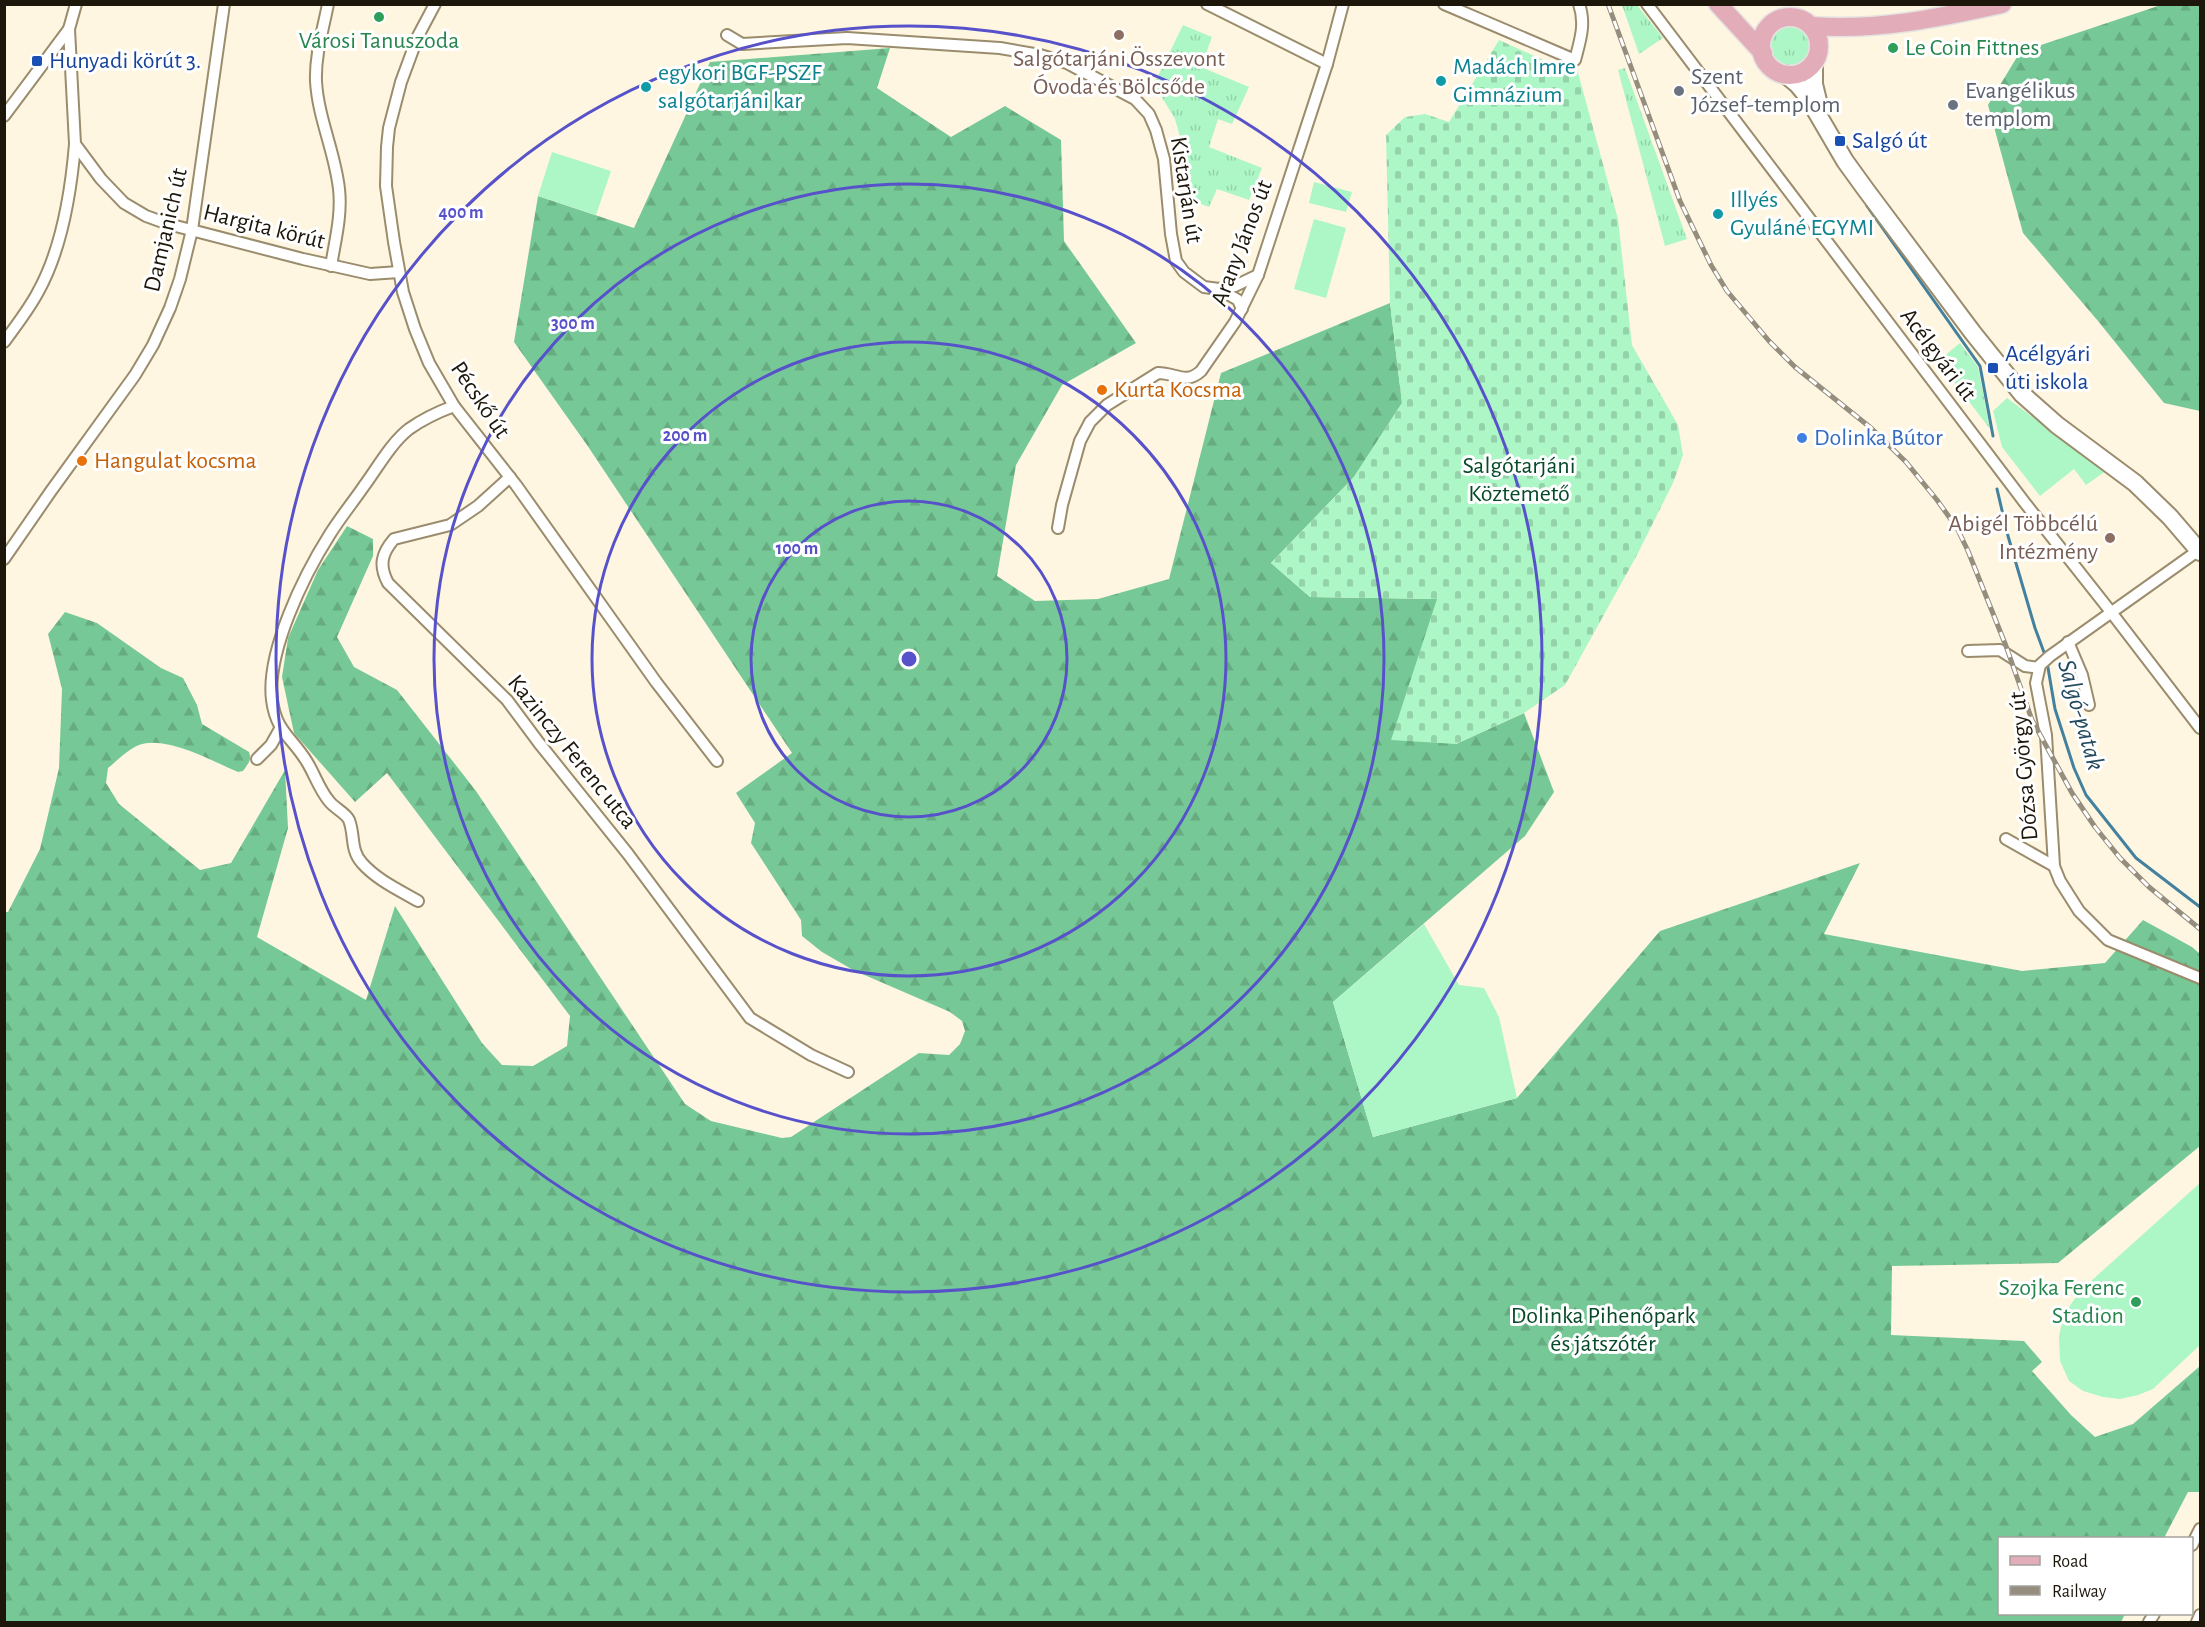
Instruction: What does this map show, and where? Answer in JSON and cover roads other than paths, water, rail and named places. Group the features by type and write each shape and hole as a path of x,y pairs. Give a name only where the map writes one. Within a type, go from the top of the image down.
{"main road":[{"path":"1718,4 1763,53 1769,65 1785,74 1807,96 1828,132 1884,215 2022,394 2057,425 2135,483 2170,517 2200,551"},
{"path":"1725,4 1744,18 1762,24 1777,16 1803,16 1878,27"},
{"path":"1785,74 1804,72 1816,57 1843,37 1878,27 2002,4"},
{"path":"1763,53 1762,38 1777,16"},
{"path":"1803,16 1819,39 1816,57 1816,100 1828,132"}],"street":[{"path":"4,342 38,292 48,270 67,203 75,144 69,29 75,4"},
{"name":"Damjanich út","path":"4,559 135,375 149,352 177,290 192,230 225,4"},
{"path":"328,4 317,59 316,79 319,104 334,160 340,195 340,213 331,266"},
{"name":"Pécskő út","path":"435,4 418,36 401,82 389,128 386,156 386,186 399,272 415,329 429,363 454,406 510,477 656,682 717,761"},
{"path":"1207,4 1327,64"},
{"name":"Arany János út","path":"1058,528 1080,441 1090,422 1107,405 1158,373 1186,378 1194,377 1201,371 1242,309 1258,275 1327,64 1343,4"},
{"path":"1444,4 1575,60 1584,21 1579,4"},
{"name":"Acélgyári út","path":"1647,4 2025,503 2200,728"},
{"path":"4,116 69,29"},
{"name":"Kistarján út","path":"727,35 742,44 848,38 1000,48 1040,55 1067,63 1136,99 1149,114 1164,159 1170,234 1176,261 1184,272 1204,287 1219,289 1238,300 1242,309"},
{"name":"Hargita körút","path":"75,144 101,179 124,203 146,216 331,266 370,274 399,272"},
{"path":"1219,289 1235,286 1258,275"},
{"path":"418,901 389,886 362,864 353,847 349,819 321,791 300,751 280,729 272,698 272,678 274,660 286,626 331,532 408,430 436,413 454,406"},
{"name":"Kazinczy Ferenc utca","path":"510,477 478,506 450,525 394,539 382,559 382,570 388,583 507,700 628,854 750,1018 811,1055 848,1072"},
{"path":"1968,651 2000,650 2025,666 2044,662 2068,642 2200,551"},
{"path":"2068,642 2082,675 2089,705"},
{"name":"Dózsa György út","path":"2044,662 2036,683 2047,743 2054,866 2068,897 2092,926 2108,940 2200,978"},
{"path":"257,759 271,745 280,729"},
{"path":"2006,840 2054,866"},
{"path":"2193,1543 2200,1528"},
{"path":"2197,1623 2200,1615"}],"waterway":[{"name":"Salgó-patak","path":"1867,206 1980,366 1993,436"},
{"name":"Salgó-patak","path":"1997,489 2008,536 2045,655"},
{"name":"Salgó-patak","path":"2047,662 2055,709 2074,768 2086,795 2136,858 2200,907"}],"railway":[{"path":"1608,4 1680,201 1711,265 1727,291 1769,341 1795,367 1871,428 1906,462 1937,500 1957,528 1968,551 2006,646 2032,720 2072,793 2120,858 2149,887 2200,929"}],"place":[{"name":"Városi Tanuszoda","path":"379,17"},
{"name":"Salgótarjáni Összevont Óvoda és Bölcsőde","path":"1119,35"},
{"name":"Le Coin Fittnes","path":"1893,48"},
{"name":"Hunyadi körút 3.","path":"37,61"},
{"name":"Madách Imre Gimnázium","path":"1441,81"},
{"name":"egykori BGF-PSZF salgótarjáni kar","path":"646,87"},
{"name":"Szent József-templom","path":"1679,91"},
{"name":"Evangélikus templom","path":"1953,105"},
{"name":"Salgó út","path":"1840,141"},
{"name":"Illyés Gyuláné EGYMI","path":"1718,214"},
{"name":"Acélgyári úti iskola","path":"1993,368"},
{"name":"Kurta Kocsma","path":"1102,390"},
{"name":"Dolinka Bútor","path":"1802,438"},
{"name":"Hangulat kocsma","path":"82,461"},
{"name":"Abigél Többcélú Intézmény","path":"2110,538"},
{"name":"Szojka Ferenc Stadion","path":"2136,1302"}],"park label":[{"name":"Salgótarjáni Köztemető","path":"1519,480"},
{"name":"Dolinka Pihenőpark és játszótér","path":"1603,1330"}]}
